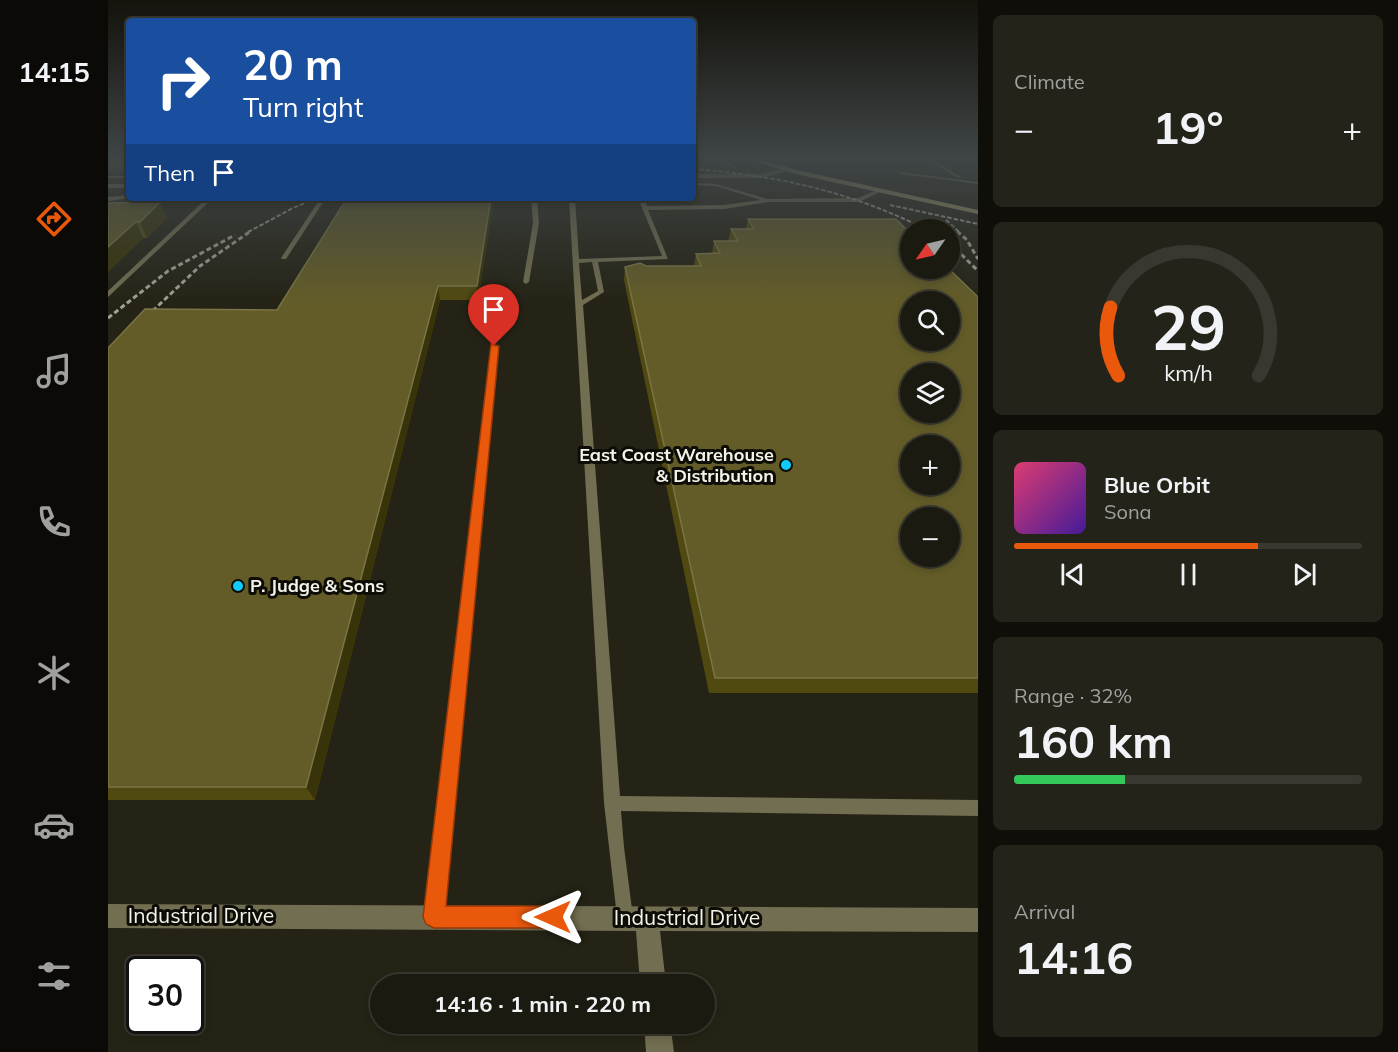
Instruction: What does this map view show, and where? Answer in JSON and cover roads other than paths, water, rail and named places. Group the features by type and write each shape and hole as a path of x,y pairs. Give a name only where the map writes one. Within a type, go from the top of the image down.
{"street":[{"path":"951,206 978,212"},
{"name":"Industrial Drive","path":"108,916 978,920"},
{"path":"636,917 650,974"},
{"path":"658,1034 660,1052"}],"lane":[{"path":"108,294 201,206"},
{"path":"284,258 319,206"},
{"path":"526,282 536,223 535,206"},
{"path":"573,206 612,803 636,917"},
{"path":"577,261 666,258 645,208 730,206"},
{"path":"580,304 601,292 595,260"},
{"path":"434,917 494,346"},
{"path":"612,803 978,808"}],"railway":[{"path":"248,232 298,206"},
{"path":"874,206 903,219"},
{"path":"895,206 978,224"},
{"path":"141,322 200,266 251,231"},
{"path":"960,234 967,240 978,259"},
{"path":"108,318 168,271 235,235"},
{"path":"960,253 978,271"}],"place":[{"name":"East Coast Warehouse & Distribution","path":"786,465"},
{"name":"P. Judge & Sons","path":"238,586"}]}
